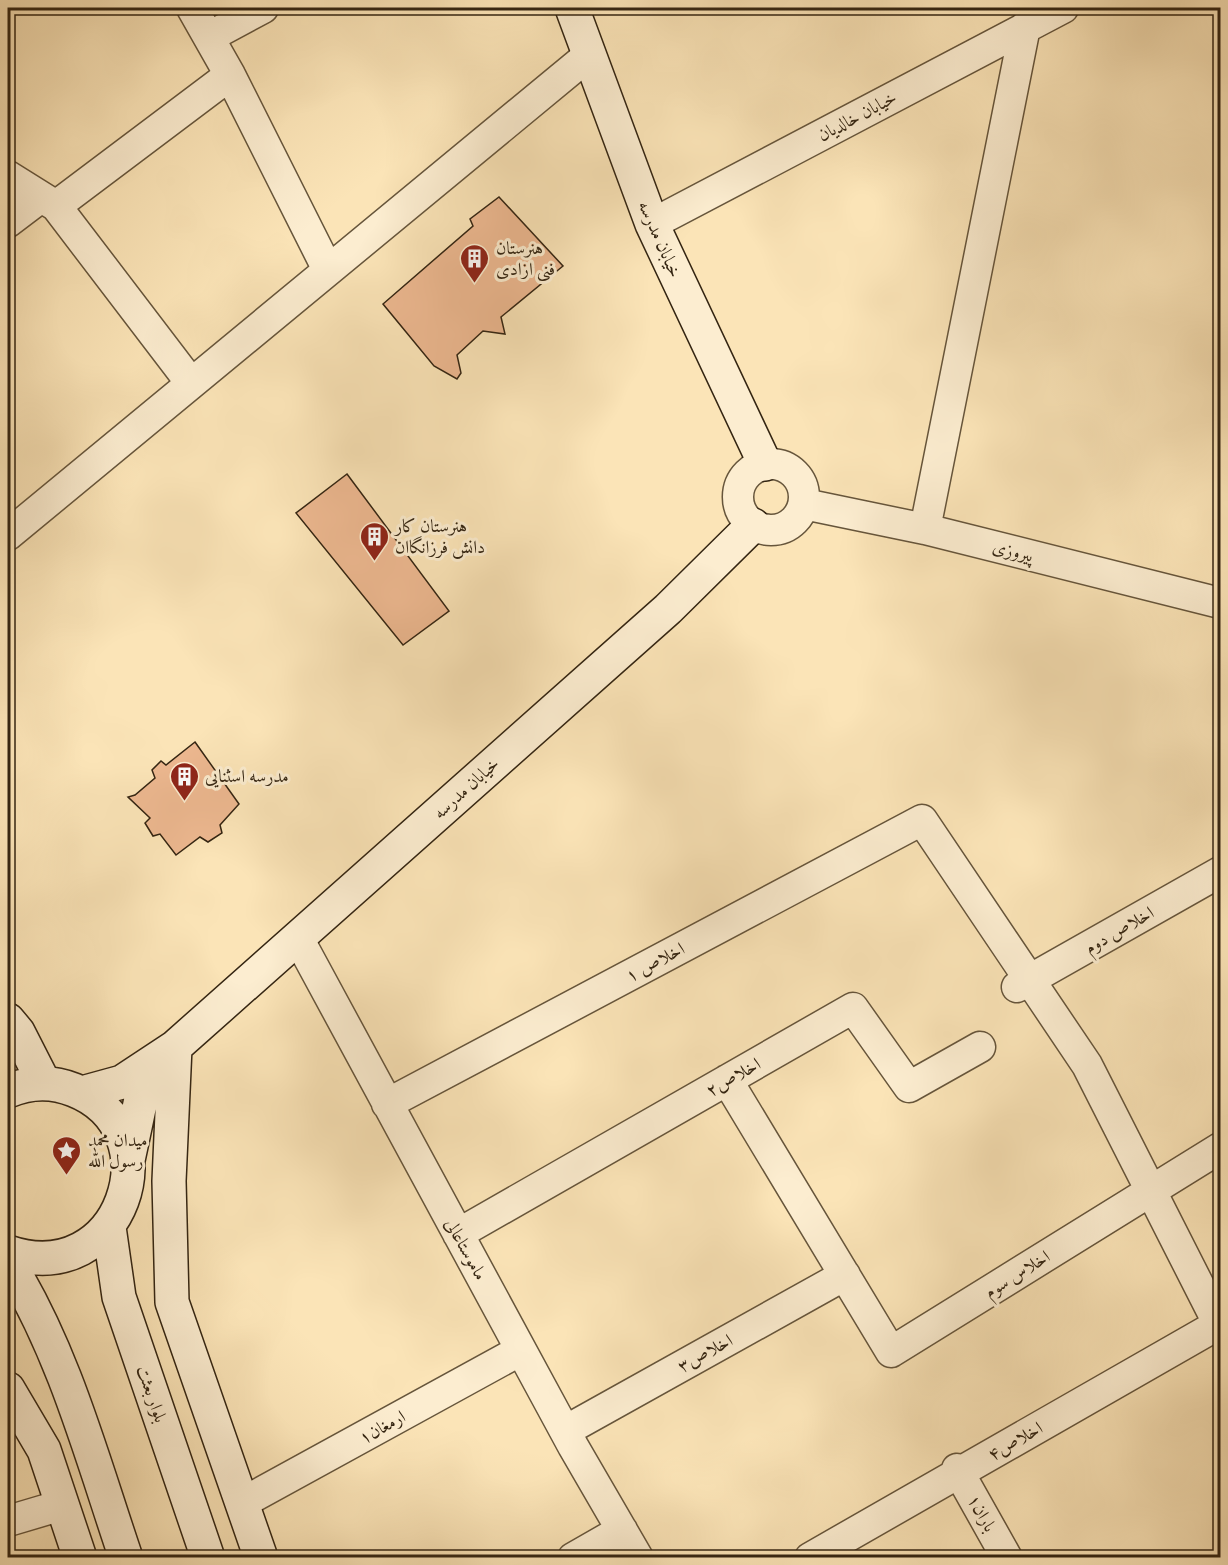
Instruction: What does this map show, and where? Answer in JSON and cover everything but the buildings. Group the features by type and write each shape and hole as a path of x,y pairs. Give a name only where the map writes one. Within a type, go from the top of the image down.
{"main road":[{"name":"خیابان مدرسه","path":"572,8 652,224 765,464"},
{"name":"خیابان مدرسه","path":"176,1047 668,609 753,525"},
{"path":"8,1020 18,1032 44,1083"},
{"path":"82,1093 122,1082 176,1047"},
{"path":"8,1252 27,1258 57,1257 86,1247 108,1227 121,1207 128,1184 128,1160 141,1099 176,1047"},
{"path":"176,1047 169,1181 172,1302 261,1557"},
{"path":"8,1091 19,1086 44,1083 63,1086 82,1093 105,1110 120,1133 128,1160"},
{"name":"بلوار بعثت","path":"108,1227 119,1297 208,1557"},
{"path":"8,1262 30,1298 58,1361 126,1557"},
{"path":"8,1389 44,1450 80,1557"}],"street":[{"path":"192,8 230,75 328,270"},
{"path":"209,37 263,8"},
{"name":"خیابان خالدیان","path":"652,224 1063,8"},
{"path":"925,529 1025,27"},
{"path":"8,534 589,55"},
{"path":"8,222 49,201 230,75"},
{"path":"8,176 49,201 191,383"},
{"path":"776,463 796,474 802,483 804,504 800,514 784,528 773,531 753,525 739,508 738,496 745,476 765,464 776,463"},
{"name":"پیروزی","path":"804,504 925,529 1221,603"},
{"name":"اخلاص ۱","path":"387,1104 922,820 1024,984"},
{"name":"اخلاص دوم","path":"1024,984 1221,872"},
{"name":"ماموستاعالی","path":"298,938 565,1431 638,1557"},
{"path":"1024,984 1087,1065 1220,1325"},
{"name":"اخلاص۲","path":"458,1233 853,1008 909,1087 980,1047"},
{"path":"727,1080 844,1275"},
{"name":"اخلاس سوم","path":"844,1275 891,1352 1221,1148"},
{"name":"اخلاص۳","path":"565,1431 844,1275"},
{"name":"اخلاص۴","path":"810,1557 958,1471 1220,1325"},
{"name":"ارمغان۱","path":"242,1503 521,1350"},
{"name":"باران۱","path":"958,1471 1007,1557"},
{"path":"8,1521 62,1505"},
{"path":"573,1557 622,1530"}],"place":[{"name":"هنرستان فنی ازادی","path":"475,284"},
{"name":"هنرستان کار دانش فرزانگاان","path":"374,562"},
{"name":"مدرسه اسثنایی","path":"184,802"},
{"name":"میدان محمد رسول الله","path":"67,1176"}]}
